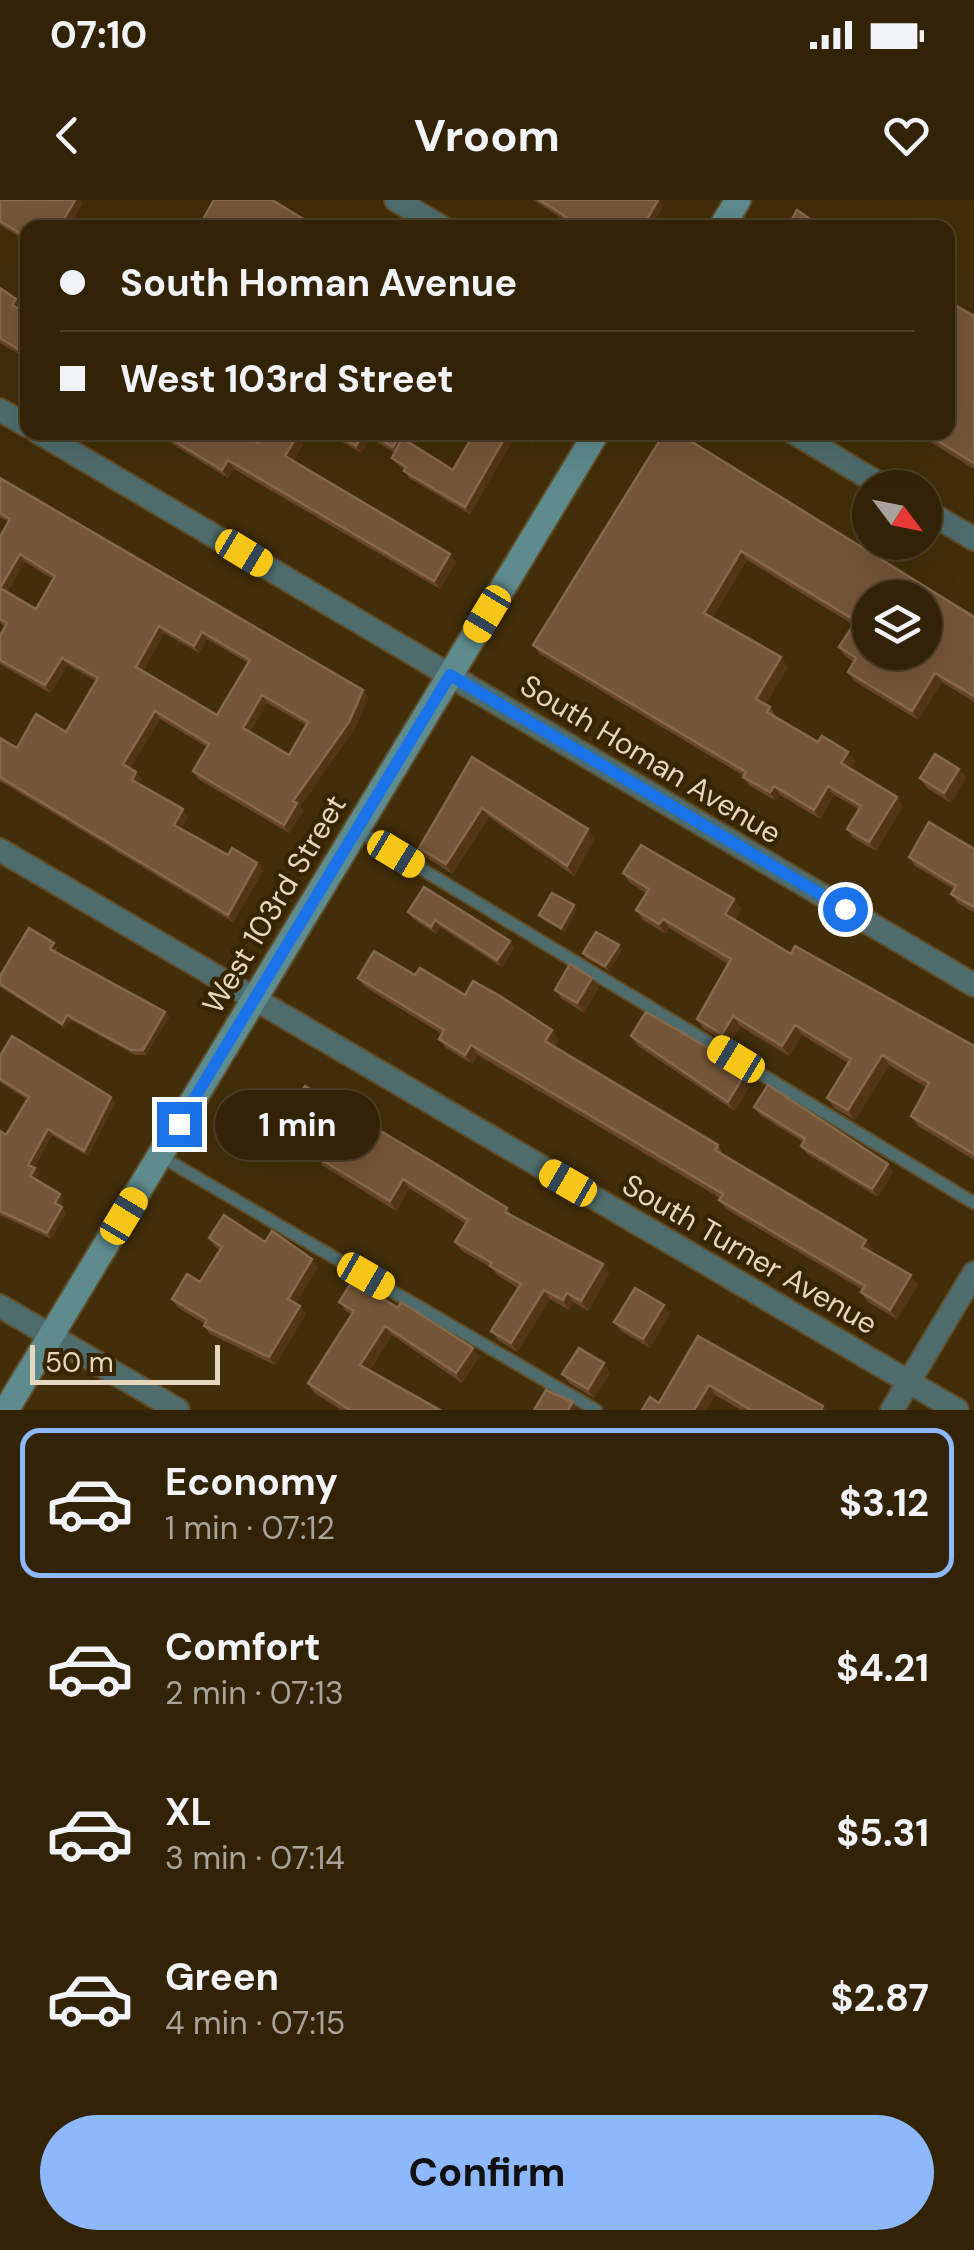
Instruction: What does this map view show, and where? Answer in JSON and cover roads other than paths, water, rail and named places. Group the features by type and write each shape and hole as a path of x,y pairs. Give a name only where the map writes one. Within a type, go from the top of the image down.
{"main road":[{"name":"West 103rd Street","path":"6,1410 593,440"}],"street":[{"path":"396,200 430,220"},
{"name":"South Homan Avenue","path":"52,440 974,986"},
{"path":"806,440 856,470"},
{"path":"942,520 974,539"},
{"name":"South Turner Avenue","path":"0,850 957,1410"},
{"path":"892,1410 974,1273"},
{"path":"0,1306 178,1410"}],"lane":[{"path":"357,830 974,1203"},
{"path":"160,1156 596,1410"}]}
